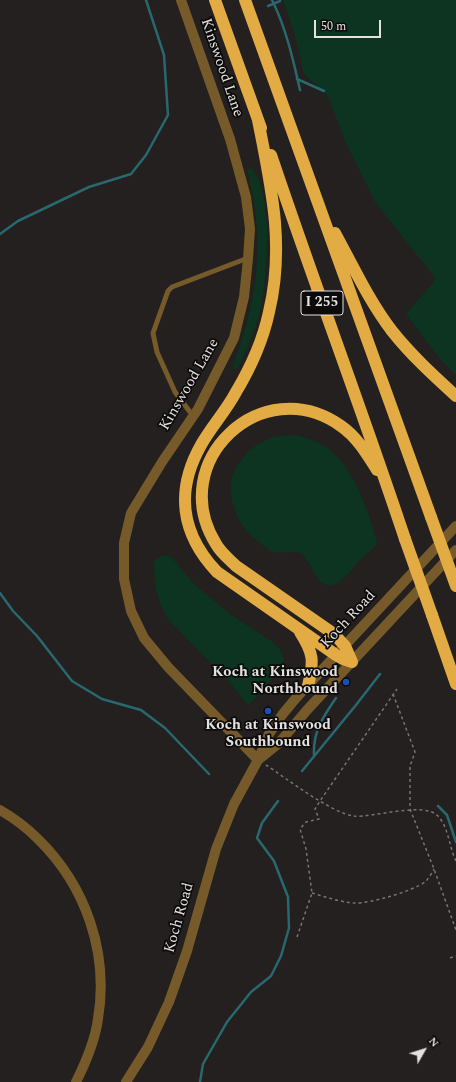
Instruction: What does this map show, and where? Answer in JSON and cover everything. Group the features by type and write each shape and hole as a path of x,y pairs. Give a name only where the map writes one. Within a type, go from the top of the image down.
{"highway":[{"name":"I 255","path":"215,0 387,484 456,684"},
{"name":"I 255","path":"245,0 456,586"},
{"path":"258,120 275,214 276,254 273,293 264,330 249,368 237,392 201,444 193,460 185,490 187,519 191,534 198,549 206,561 217,572 336,655 352,662"},
{"path":"315,195 368,294 392,330 422,364 456,396"},
{"path":"352,662 345,646 334,634 236,566 224,555 212,538 204,517 201,503 204,473 216,448 224,438 246,420 270,410 296,409 320,414 341,426 361,446 387,484"},
{"path":"297,628 309,646 312,657 312,667 308,686"}],"street":[{"name":"Kinswood Lane","path":"181,0 230,139 246,198 250,229 248,258 244,297 234,338 193,416 162,462 131,513 124,543 124,579 131,611 144,638 168,668 258,760"},
{"name":"Koch Road","path":"126,1082 148,1047 170,1002 187,951 216,848 234,804 258,760 269,734 282,715 308,686 456,526"},
{"name":"Koch Road","path":"258,760 279,744 307,710 456,550"},
{"path":"0,810 29,830 56,858 78,891 91,925 100,964 100,1005 94,1036 76,1082"}],"lane":[{"path":"193,416 175,392 157,352 153,332 168,291 172,287 248,258"}],"path":[{"path":"297,937 312,893 306,849 300,829 306,822 319,819 315,809 397,689"},
{"path":"393,694 415,752 410,766 410,809 456,930"},
{"path":"258,760 320,801 339,811 353,816 410,809 428,811 437,815 445,828 456,861"},
{"path":"312,893 357,904 373,901 413,889 426,881 434,869"},
{"path":"450,958 456,956"}],"green space":[{"path":"283,0 456,0 456,375 441,360 406,314 436,279 375,202 346,143 328,96 304,74 294,32"},
{"path":"251,168 259,180 264,196 267,259 263,297 253,333 238,368 232,369 248,318 256,270 256,221 253,196 247,169"},
{"path":"295,435 323,445 339,459 354,481 371,521 377,544 361,559 347,576 336,584 324,584 319,580 308,561 299,553 281,553 269,550 248,533 237,516 232,501 231,482 233,475 236,468 245,456 255,446 268,439"},
{"path":"167,555 173,559 193,583 231,615 273,642 281,651 284,659 281,668 250,704 248,705 231,684 168,619 164,612 156,591 154,561 161,556"}],"waterway":[{"path":"0,234 18,221 89,187 131,174 146,155 168,115 164,55 146,0"},
{"path":"272,0 292,55 300,90"},
{"path":"268,6 280,1"},
{"path":"297,79 324,91"},
{"path":"0,593 13,611 37,636 72,681 102,699 141,710 165,728 209,774"},
{"path":"302,771 380,674"},
{"path":"314,755 317,731 323,718 336,698"},
{"path":"200,1082 203,1064 227,1022 251,992 271,976 281,956 289,928 288,897 274,861 257,838 262,823 278,801"},
{"path":"438,806 447,815 456,842"}],"place":[{"name":"Koch at Kinswood Northbound","path":"346,682"},
{"name":"Koch at Kinswood Southbound","path":"268,711"}]}
